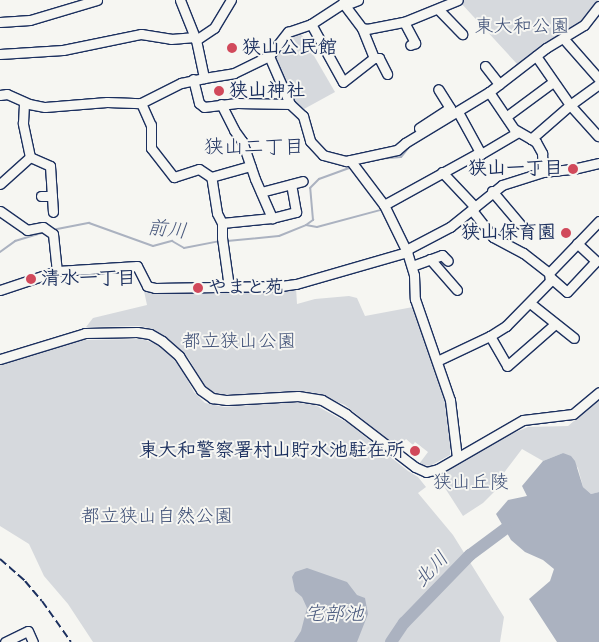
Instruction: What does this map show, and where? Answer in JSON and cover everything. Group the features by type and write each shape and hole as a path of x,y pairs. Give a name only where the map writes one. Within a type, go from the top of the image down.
{"street":[{"path":"0,22 30,20 97,0"},
{"path":"180,0 196,39 204,78"},
{"path":"0,54 63,50 141,34 171,39 196,39 214,28 232,0"},
{"path":"0,95 7,94 24,102 51,107 107,102 141,103 181,83 234,72 269,56 288,32 310,24 344,2 358,0"},
{"path":"362,28 367,30 404,22 458,0"},
{"path":"344,2 362,28 374,58"},
{"path":"353,164 397,150 418,135 458,112 489,92 536,56 584,25 599,6"},
{"path":"438,9 462,34"},
{"path":"592,16 599,23"},
{"path":"404,22 414,43 410,45"},
{"path":"310,24 344,82 374,58 379,58 387,74"},
{"path":"563,38 599,79"},
{"path":"269,56 290,104 303,116 310,141 319,152 353,164 385,207 407,251 412,266 415,299 450,400 456,458"},
{"path":"536,56 570,105 598,136"},
{"path":"485,66 500,84"},
{"path":"193,79 201,106 220,104 290,104"},
{"path":"507,116 553,82"},
{"path":"531,139 570,105 599,84"},
{"path":"418,135 418,129 450,108 438,89"},
{"path":"489,92 518,132 536,142 542,153 543,172"},
{"path":"0,184 31,153 23,123 24,102"},
{"path":"141,103 151,125 151,148 174,177 199,169 211,177 217,213 222,223 229,287"},
{"path":"220,104 242,141 260,192 272,218"},
{"path":"458,112 480,152"},
{"path":"385,207 518,132"},
{"path":"30,156 50,166 53,212"},
{"path":"0,290 57,271 137,266 147,286 155,288 296,284 407,251 450,227 492,191 519,178 599,163"},
{"path":"211,177 250,166"},
{"path":"444,175 473,208 493,237 523,253 567,292 596,261 577,243"},
{"path":"260,192 303,181"},
{"path":"222,223 272,218 296,212 291,184"},
{"path":"492,191 520,224"},
{"path":"41,196 52,196"},
{"path":"0,211 28,230 43,227 49,231 57,271"},
{"path":"437,361 490,336 506,326 548,284 550,275 577,243 599,221"},
{"path":"412,266 442,255 448,261"},
{"path":"430,260 457,290"},
{"path":"530,302 574,338"},
{"path":"490,336 507,366 555,324"},
{"path":"0,359 81,333 144,333 158,338 171,348 183,360 201,390 212,398 222,400 289,396 313,398 341,410 422,471 436,470 523,420 573,414 599,392"},
{"path":"6,642 28,631 33,642"}],"green space":[{"name":"東大和公園","path":"464,0 599,0 582,21 543,44 518,65 460,2"},
{"path":"299,30 335,92 304,109 295,102 273,56 290,34"},
{"name":"都立狭山公園","path":"296,287 297,304 315,299 349,296 357,298 365,316 413,307 447,401 451,434 450,455 430,466 419,464 428,452 415,442 413,445 406,439 398,448 345,405 316,393 296,391 224,395 213,392 203,384 189,359 167,338 153,329 139,326 86,327 93,318 147,305 144,291"},
{"name":"都立狭山自然公園","path":"143,339 158,345 170,355 181,368 194,392 205,403 224,407 293,402 315,405 348,423 418,477 426,487 418,493 453,535 504,617 500,642 93,642 68,604 44,576 29,544 0,526 0,365 81,340"},
{"name":"狭山丘陵","path":"599,400 599,492 591,494 583,487 578,468 563,453 543,461 522,449 497,482 501,485 483,503 463,516 445,488 442,478 445,472 504,437 528,427 568,426"}],"water":[{"path":"563,453 571,456 575,461 583,487 591,494 599,492 599,642 557,642 529,599 550,581 554,569 543,560 525,552 511,540 496,514 508,500 527,496 522,486 543,461"},
{"name":"宅部池","path":"307,568 347,582 357,595 365,598 368,614 357,642 294,642 301,631 307,608 302,597 295,591 292,577 295,572"}],"waterway":[{"name":"前川","path":"377,159 401,157 409,147 450,120"},
{"name":"前川","path":"227,241 279,236 306,225 313,220 310,188 319,179 352,167"},
{"name":"前川","path":"306,225 317,227 384,209"},
{"name":"前川","path":"52,230 89,223 153,246 172,241 184,248 219,241"},
{"name":"前川","path":"0,252 15,241 45,232"},
{"name":"北川","path":"391,642 404,623 470,555 505,529"}],"railway":[{"path":"0,559 25,581 42,601 71,642"}],"place":[{"name":"狭山公民館","path":"232,48"},
{"name":"狭山神社","path":"219,91"},
{"name":"狭山一丁目","path":"573,169"},
{"name":"狭山保育園","path":"566,233"},
{"name":"清水一丁目","path":"31,279"},
{"name":"やまと苑","path":"198,288"},
{"name":"東大和警察署村山貯水池駐在所","path":"415,451"}],"district":[{"name":"狭山二丁目","path":"254,146"}]}
